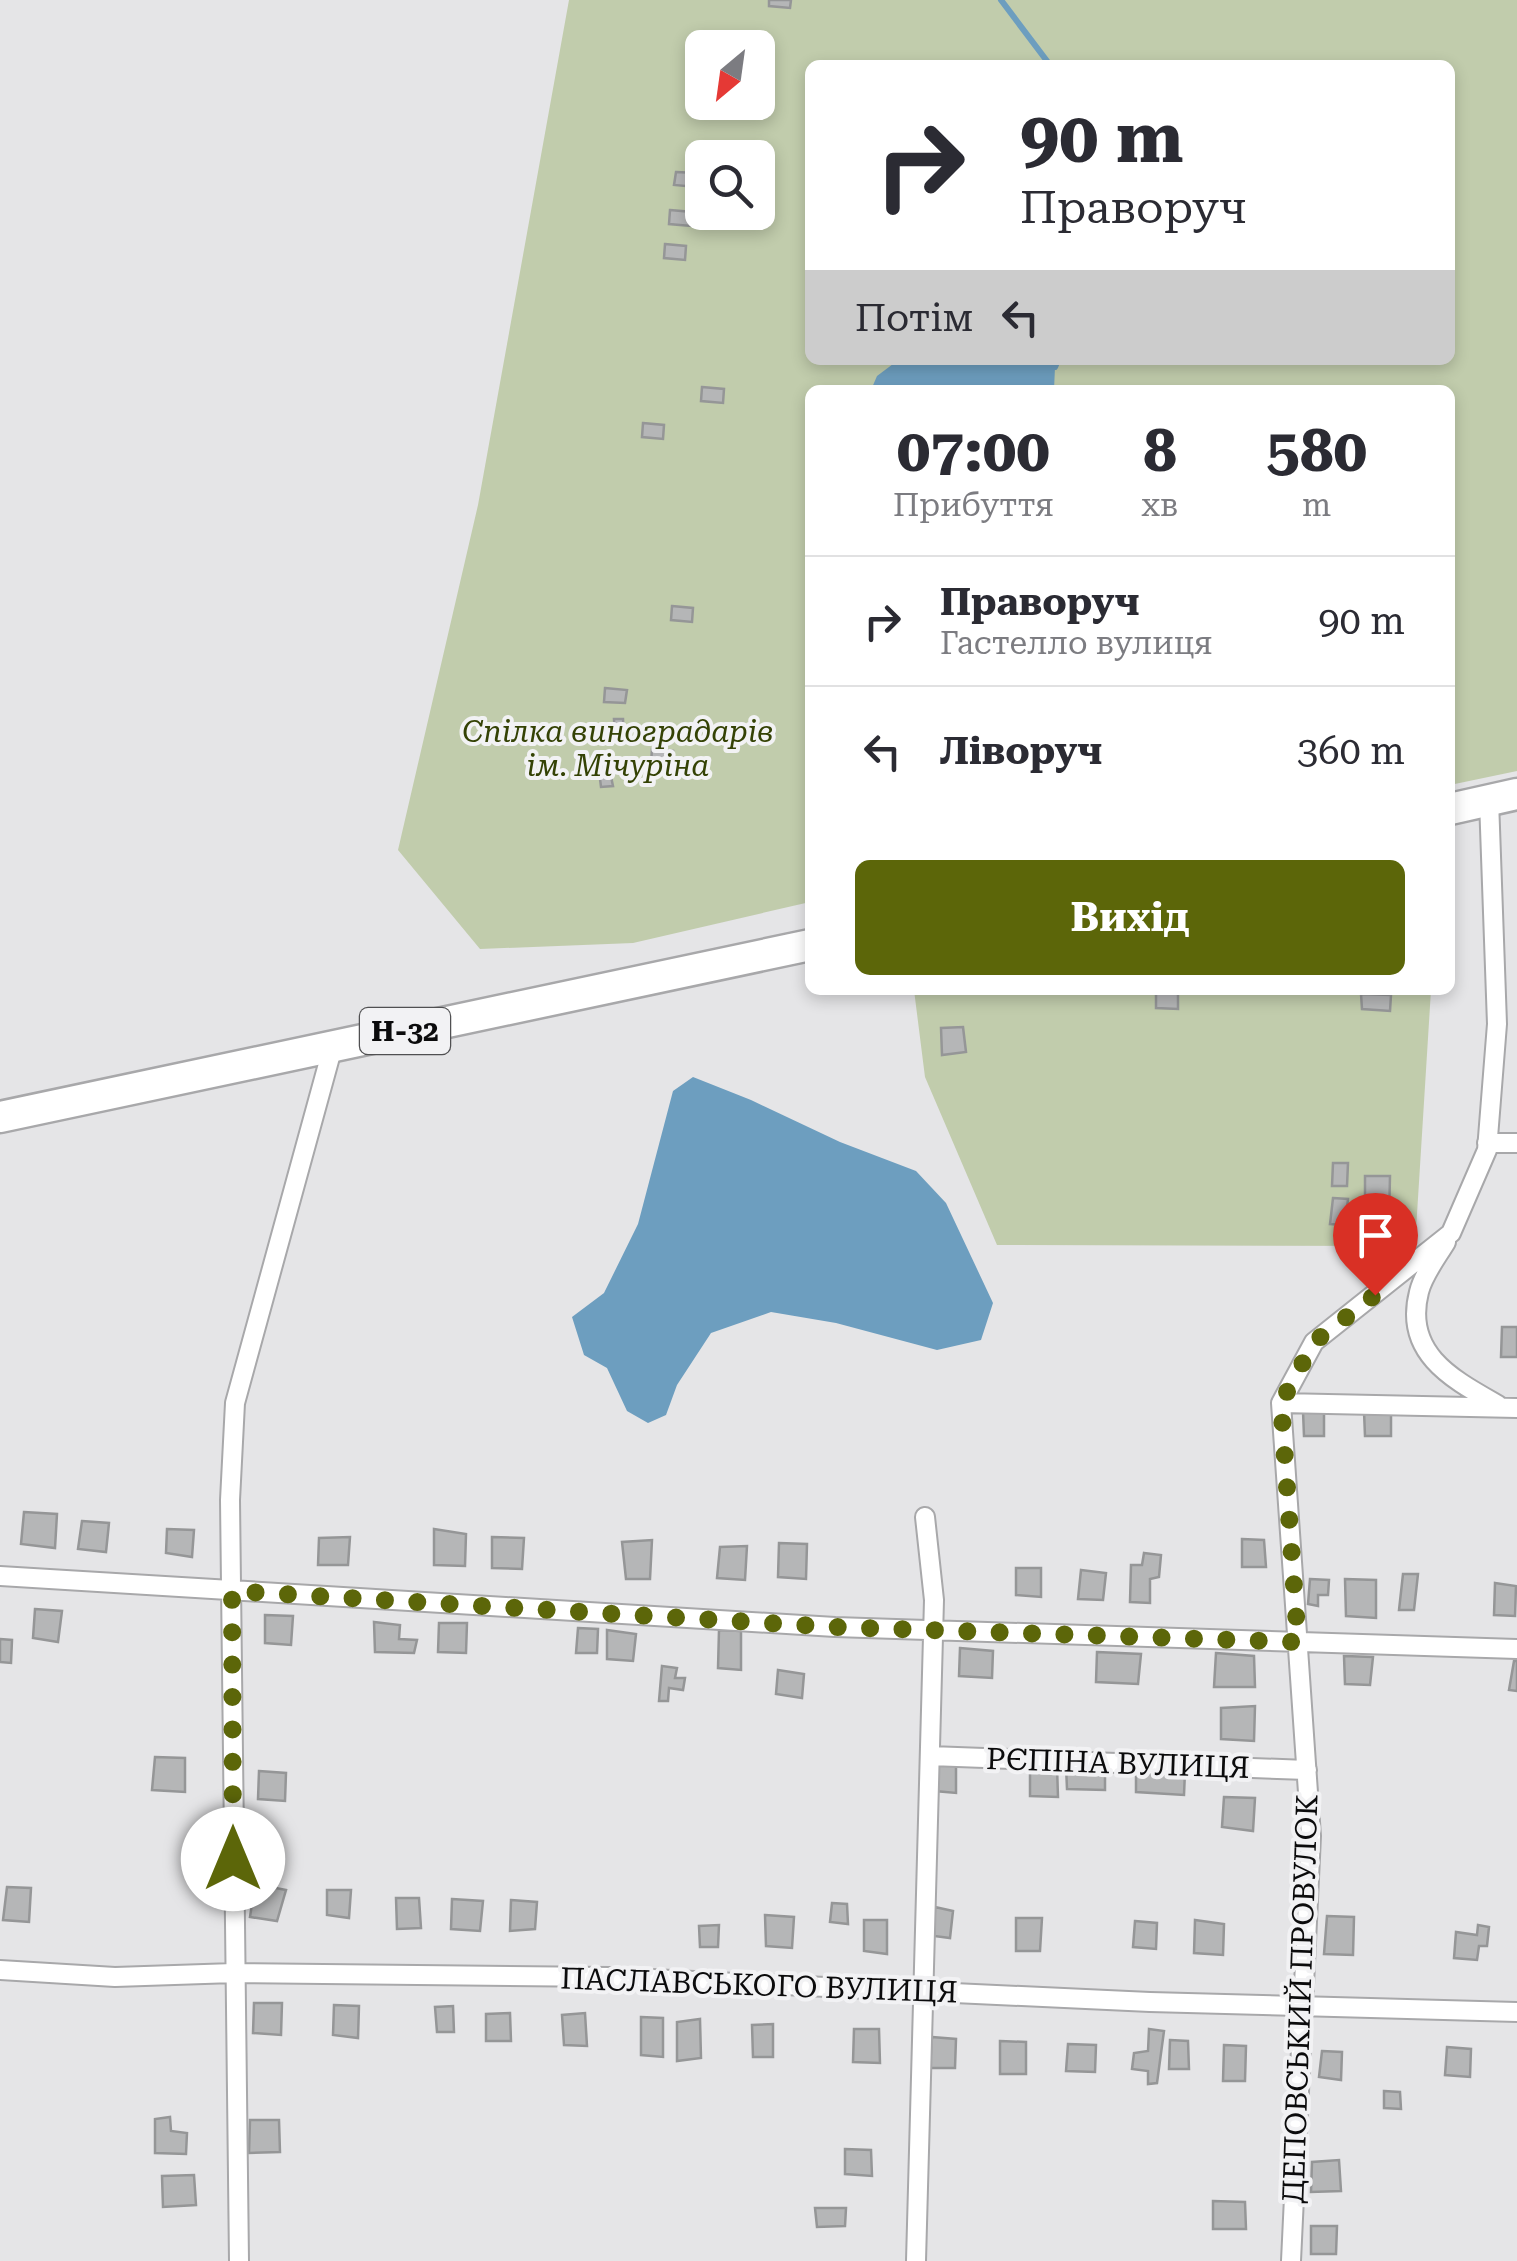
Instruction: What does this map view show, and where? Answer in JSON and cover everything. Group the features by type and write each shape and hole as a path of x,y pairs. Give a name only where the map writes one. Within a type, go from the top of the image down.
{"main road":[{"path":"1455,807 1503,797"},
{"name":"Н-32","path":"0,1117 805,946"}],"street":[{"path":"1503,797 1497,1024 1487,1143 1451,1232 1419,1291 1418,1335 1445,1375 1510,1408"},
{"path":"239,2261 230,1500 235,1403 333,1046"},
{"path":"1487,1143 1517,1143"},
{"path":"1451,1232 1314,1342 1281,1403 1510,1408"},
{"name":"ДЕПОВСЬКИЙ ПРОВУЛОК","path":"1281,1403 1311,1836 1291,2261"},
{"path":"916,2261 934,1600 925,1516"},
{"path":"0,1576 933,1630 1517,1649"},
{"name":"РЄПІНА ВУЛИЦЯ","path":"930,1756 1306,1770"},
{"name":"ПАСЛАВСЬКОГО ВУЛИЦЯ","path":"0,1970 115,1977 234,1973 610,1976 924,1992 1517,2012"}],"green space":[{"name":"Спілка виноградарів ім. Мічуріна","path":"569,0 1517,0 1517,771 1455,784 1455,385 805,385 805,903 633,943 480,949 398,850 478,505"},
{"path":"915,995 1431,995 1415,1246 997,1245 925,1077"}],"water":[{"path":"892,365 1055,367 1054,385 873,385 877,376"},
{"path":"693,1077 916,1171 946,1203 993,1303 981,1340 937,1350 836,1323 771,1312 711,1333 677,1385 666,1415 648,1423 627,1411 607,1368 584,1355 572,1317 604,1293 638,1224 673,1091"}],"building":[{"path":"769,0 791,0 790,8 769,6"},
{"path":"676,172 685,172 685,186 674,185"},
{"path":"670,210 685,211 685,225 669,224"},
{"path":"665,244 686,246 685,260 664,258"},
{"path":"702,387 724,389 723,403 701,401"},
{"path":"643,423 664,425 663,439 642,437"},
{"path":"672,606 693,608 692,622 671,620"},
{"path":"605,688 627,690 625,703 604,702"},
{"path":"614,719 623,719 624,738 615,738"},
{"path":"652,749 673,751 672,765 651,763"},
{"path":"599,771 610,772 613,786 601,787"},
{"path":"1156,995 1178,995 1178,1009 1156,1008"},
{"path":"1361,995 1391,995 1390,1011 1362,1009"},
{"path":"963,1027 966,1052 942,1055 941,1028"},
{"path":"1333,1163 1348,1163 1347,1186 1332,1186"},
{"path":"1365,1176 1390,1176 1389,1220 1365,1221"},
{"path":"1333,1198 1348,1199 1345,1225 1330,1224"},
{"path":"1366,1232 1392,1234 1391,1249 1365,1248"},
{"path":"1502,1327 1517,1327 1517,1357 1501,1357"},
{"path":"1303,1411 1324,1411 1324,1436 1304,1436"},
{"path":"1364,1411 1391,1411 1391,1436 1365,1436"},
{"path":"24,1512 57,1514 55,1548 21,1544"},
{"path":"82,1521 109,1523 106,1552 78,1549"},
{"path":"167,1529 194,1530 192,1557 166,1553"},
{"path":"434,1529 466,1534 465,1566 434,1565"},
{"path":"350,1537 348,1565 318,1565 319,1538"},
{"path":"492,1537 524,1538 522,1569 492,1568"},
{"path":"1242,1539 1264,1540 1266,1567 1242,1567"},
{"path":"652,1540 650,1579 626,1579 622,1542"},
{"path":"779,1543 807,1544 806,1579 778,1577"},
{"path":"747,1546 745,1580 717,1578 720,1547"},
{"path":"1144,1553 1161,1555 1159,1577 1150,1579 1150,1603 1130,1602 1131,1565 1142,1565"},
{"path":"1016,1568 1041,1568 1041,1597 1016,1595"},
{"path":"1081,1570 1106,1573 1103,1600 1078,1599"},
{"path":"1403,1574 1418,1574 1414,1610 1399,1610"},
{"path":"1310,1579 1329,1580 1328,1595 1318,1595 1318,1606 1308,1604"},
{"path":"1345,1579 1376,1580 1376,1618 1346,1616"},
{"path":"1495,1583 1516,1586 1515,1616 1494,1615"},
{"path":"35,1609 62,1611 58,1642 33,1638"},
{"path":"265,1615 293,1616 291,1645 265,1643"},
{"path":"374,1622 400,1625 399,1639 417,1640 414,1653 375,1652"},
{"path":"439,1623 467,1623 466,1653 438,1652"},
{"path":"578,1628 598,1629 597,1653 576,1653"},
{"path":"607,1630 636,1634 633,1661 607,1659"},
{"path":"719,1630 741,1631 741,1670 718,1668"},
{"path":"0,1639 12,1640 11,1663 0,1662"},
{"path":"960,1648 993,1651 992,1678 959,1676"},
{"path":"1097,1652 1141,1654 1138,1684 1096,1682"},
{"path":"1216,1653 1254,1656 1255,1687 1214,1687"},
{"path":"1344,1656 1373,1657 1370,1685 1345,1684"},
{"path":"1517,1661 1517,1691 1509,1690"},
{"path":"662,1666 677,1668 675,1678 685,1678 683,1690 669,1688 668,1701 659,1701"},
{"path":"778,1670 804,1674 802,1698 776,1694"},
{"path":"1255,1706 1254,1741 1221,1739 1221,1708"},
{"path":"155,1757 185,1758 185,1792 152,1790"},
{"path":"935,1762 956,1764 956,1793 935,1791"},
{"path":"1030,1766 1057,1766 1058,1797 1030,1796"},
{"path":"1066,1766 1105,1768 1105,1790 1067,1789"},
{"path":"1136,1769 1185,1771 1184,1795 1136,1792"},
{"path":"259,1771 286,1773 285,1801 258,1799"},
{"path":"1224,1797 1255,1798 1253,1831 1222,1827"},
{"path":"255,1884 286,1890 277,1921 250,1917"},
{"path":"7,1887 31,1888 29,1922 3,1920"},
{"path":"327,1890 351,1890 349,1918 327,1915"},
{"path":"396,1898 419,1898 421,1928 397,1929"},
{"path":"452,1899 483,1901 480,1931 451,1929"},
{"path":"511,1900 537,1902 535,1929 510,1931"},
{"path":"832,1903 847,1904 848,1924 830,1922"},
{"path":"935,1907 953,1911 950,1938 934,1936"},
{"path":"765,1915 794,1917 792,1948 766,1946"},
{"path":"1327,1916 1354,1917 1353,1955 1324,1954"},
{"path":"1016,1918 1042,1918 1040,1951 1016,1951"},
{"path":"864,1920 887,1920 887,1954 864,1951"},
{"path":"1195,1920 1224,1924 1223,1955 1194,1953"},
{"path":"1135,1921 1157,1923 1156,1949 1133,1947"},
{"path":"719,1925 718,1947 700,1947 699,1926"},
{"path":"1478,1925 1489,1927 1487,1946 1479,1946 1477,1960 1454,1958 1456,1932 1477,1935"},
{"path":"254,2003 282,2003 281,2035 253,2033"},
{"path":"334,2005 359,2006 358,2038 333,2035"},
{"path":"453,2006 454,2032 437,2032 435,2007"},
{"path":"510,2013 511,2041 486,2041 486,2014"},
{"path":"585,2013 587,2046 564,2045 562,2015"},
{"path":"641,2017 663,2018 663,2057 641,2055"},
{"path":"700,2019 701,2058 677,2061 677,2022"},
{"path":"773,2024 773,2057 753,2057 752,2025"},
{"path":"854,2029 879,2029 880,2063 853,2062"},
{"path":"1149,2029 1164,2031 1157,2083 1148,2084 1148,2071 1132,2069 1134,2053 1148,2051"},
{"path":"932,2037 956,2039 955,2068 930,2068"},
{"path":"1170,2040 1188,2041 1189,2069 1169,2069"},
{"path":"1000,2041 1026,2042 1026,2074 1000,2074"},
{"path":"1068,2044 1096,2045 1095,2072 1066,2071"},
{"path":"1224,2045 1246,2046 1245,2081 1223,2081"},
{"path":"1447,2047 1471,2049 1470,2077 1445,2075"},
{"path":"1322,2051 1342,2052 1341,2080 1319,2077"},
{"path":"1384,2091 1400,2092 1401,2109 1384,2108"},
{"path":"170,2117 171,2131 187,2133 186,2154 155,2153 155,2119"},
{"path":"250,2120 279,2120 280,2152 249,2153"},
{"path":"845,2149 871,2150 872,2176 845,2174"},
{"path":"1339,2160 1341,2191 1311,2192 1312,2162"},
{"path":"194,2175 196,2205 163,2207 162,2176"},
{"path":"1213,2201 1245,2202 1246,2229 1213,2229"},
{"path":"815,2208 846,2208 845,2226 817,2227"},
{"path":"1311,2226 1337,2226 1336,2254 1311,2254"}],"waterway":[{"path":"1001,0 1046,60"}],"route":[{"path":"233,1859 232,1591 835,1627 1298,1642 1281,1403 1314,1342 1375,1295"}]}
